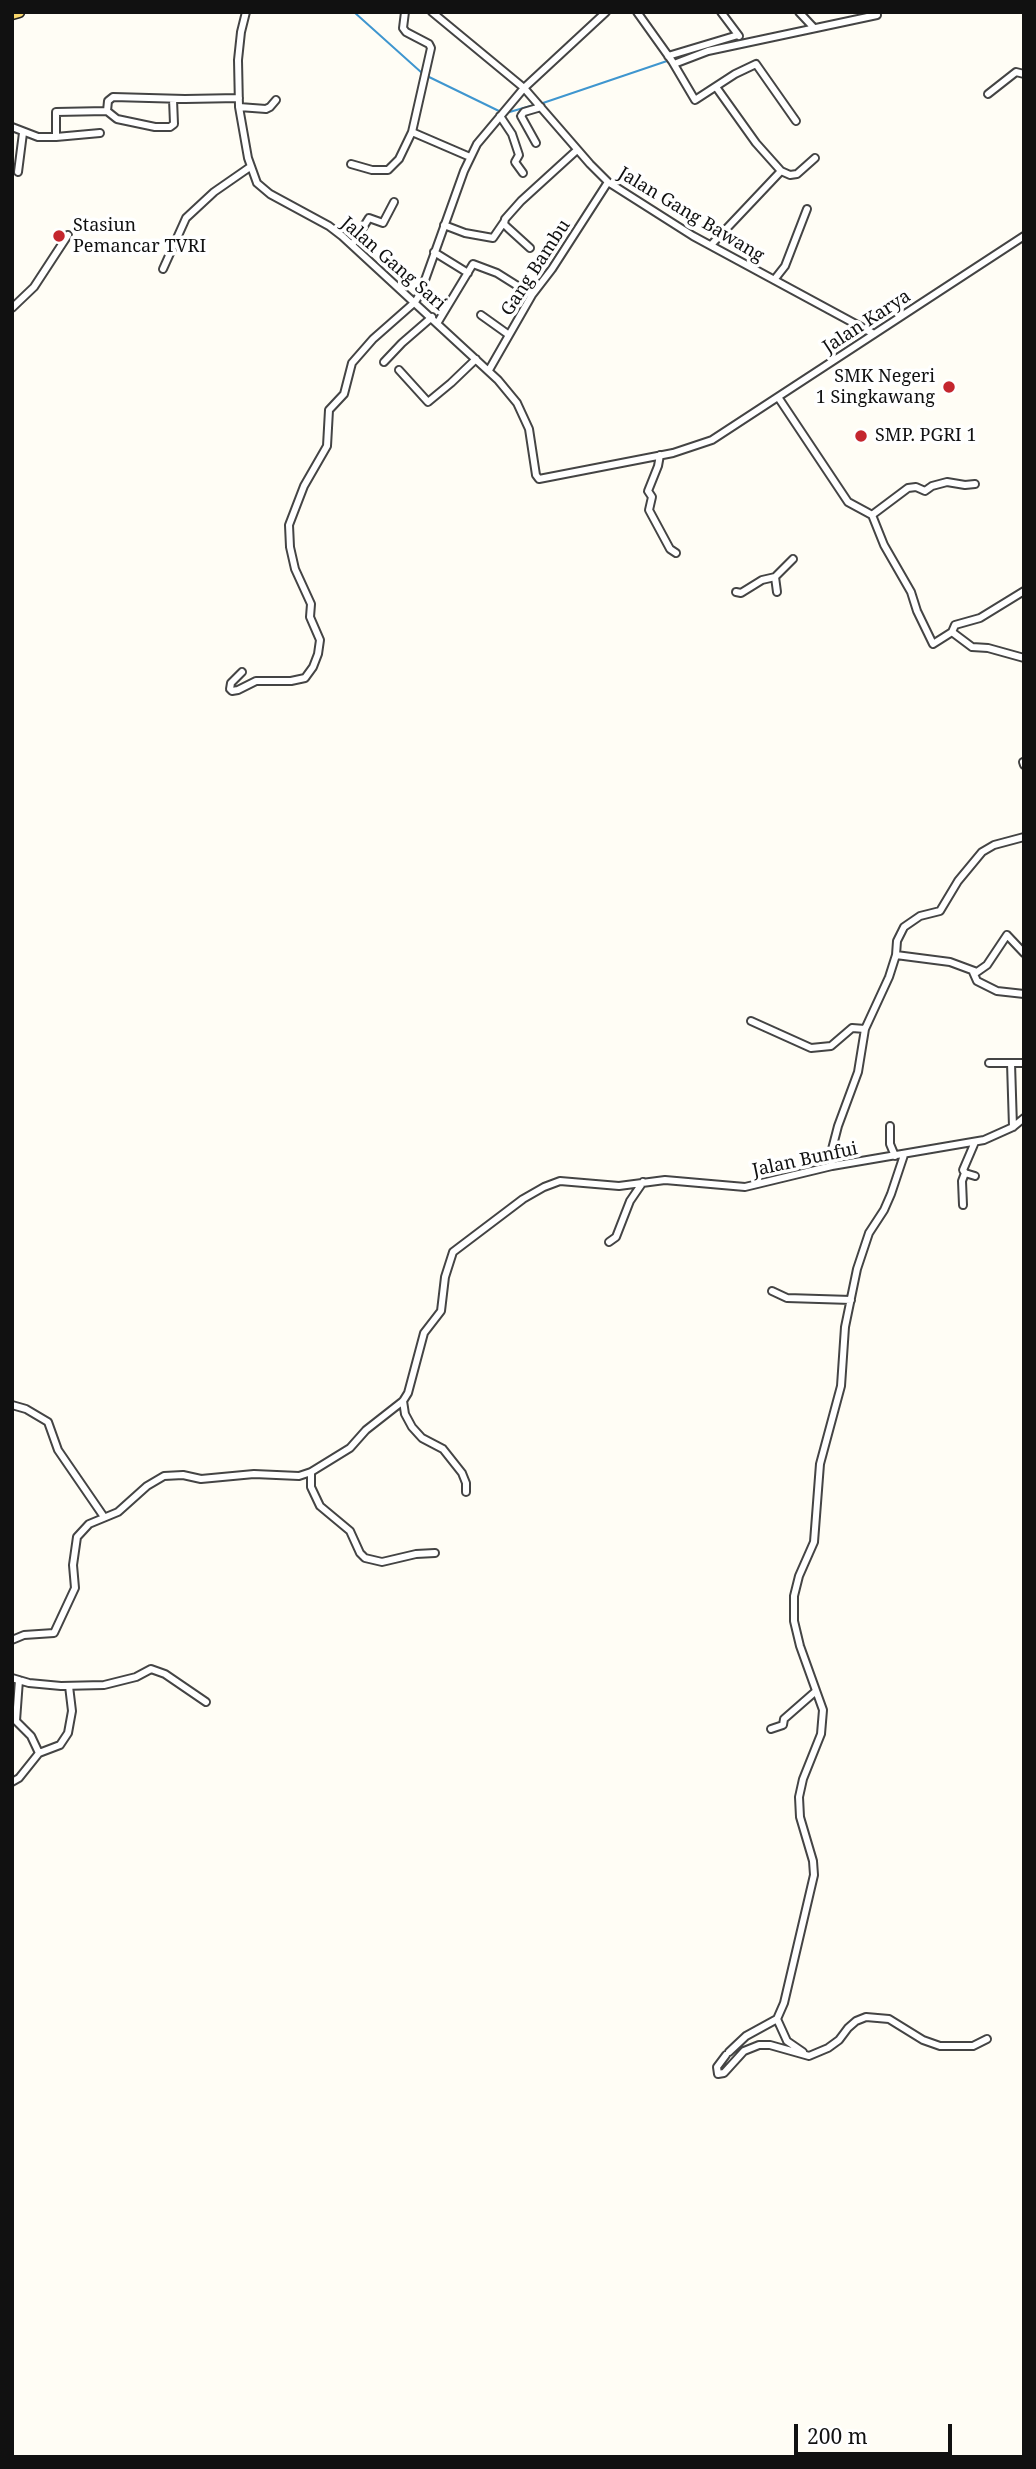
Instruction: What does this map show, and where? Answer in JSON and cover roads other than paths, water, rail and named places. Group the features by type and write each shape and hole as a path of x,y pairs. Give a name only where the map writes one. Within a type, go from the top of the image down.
{"main road":[{"path":"12,14 19,12"}],"street":[{"name":"Jalan Gang Sari","path":"246,12 239,42 239,107 250,167 260,187 329,226 489,370 508,390 529,429 537,477 546,478 605,466"},
{"path":"351,164 372,170 388,170 399,159 412,132 431,48 429,44 406,33 403,28 405,12"},
{"name":"Jalan Gang Bawang","path":"432,12 524,88 608,182 711,245 874,334"},
{"path":"242,672 231,683 232,691 256,681 291,681 305,678 313,667 320,640 310,617 311,604 295,569 289,525 304,486 327,446 329,410 344,394 349,366 415,302 470,157 483,136 524,88 606,12"},
{"path":"637,12 695,100 735,74 758,65 796,121"},
{"path":"721,12 740,40"},
{"path":"799,12 813,27"},
{"path":"671,60 740,40 857,16 877,15"},
{"path":"988,94 1016,72 1024,74"},
{"path":"716,87 756,144 781,171 790,175 797,174 816,158"},
{"path":"107,111 108,101 114,97 239,97"},
{"path":"56,137 56,112 107,111 113,117 129,122 170,127 174,124 173,99"},
{"path":"239,107 265,109 276,100"},
{"path":"536,143 521,116 540,105"},
{"path":"502,112 519,155 515,162 523,173"},
{"path":"12,127 38,138 100,133"},
{"path":"18,172 23,132"},
{"path":"412,132 470,157"},
{"path":"444,225 465,233 493,237 506,215 577,150"},
{"path":"163,269 186,218 214,192 250,167"},
{"path":"711,245 781,171"},
{"name":"Gang Bambu","path":"489,370 532,295 608,182"},
{"path":"352,245 369,218 383,223 394,202"},
{"path":"774,280 785,266 807,209"},
{"path":"504,222 530,248"},
{"path":"12,308 34,287 68,235"},
{"name":"Jalan Karya","path":"605,466 690,448 712,440 1024,236"},
{"path":"434,252 468,273"},
{"path":"384,362 402,343 435,320 472,264 497,273 532,295"},
{"path":"481,315 509,335"},
{"path":"398,370 428,402 452,383 475,359"},
{"path":"778,397 848,502 872,515 884,545 911,592 933,644 952,632 954,625 980,618 1024,591"},
{"path":"660,455 648,491 652,498 649,510 670,549 676,553"},
{"path":"872,515 908,488 916,487 925,491 947,482 975,484"},
{"path":"736,592 741,593 762,580 775,577 793,559"},
{"path":"775,577 777,592"},
{"path":"952,632 972,647 988,648 1024,658"},
{"path":"832,1166 831,1153 835,1135 858,1072 865,1029 888,977 896,955 897,941 904,928 920,916 940,911 958,881 978,856 994,845 1024,837"},
{"path":"896,955 950,962 973,972 981,971 1007,935 1024,953"},
{"path":"973,972 977,981 999,992 1024,994"},
{"path":"751,1021 811,1048 831,1046 852,1028 865,1029"},
{"path":"989,1063 1024,1063"},
{"path":"1011,1063 1013,1127"},
{"name":"Jalan Bunfui","path":"403,1401 424,1333 440,1311 445,1277 453,1252 544,1187 560,1181 600,1186 683,1181 745,1187 832,1166 975,1142 997,1136 1024,1118"},
{"path":"890,1126 890,1144 895,1156"},
{"path":"962,1205 964,1165 975,1142"},
{"path":"904,1154 888,1202 867,1239 851,1300 845,1327 841,1386 820,1464 814,1542 799,1576 794,1597 794,1621 800,1646 823,1710 824,1720 799,1797 800,1817 813,1861 814,1875 784,2003 777,2019 746,2036 717,2067 718,2074 724,2073 744,2051 759,2045 769,2045 809,2056 828,2048 856,2021 866,2017 889,2020 923,2040 940,2046 973,2046 987,2039"},
{"path":"965,1172 975,1176"},
{"path":"609,1242 616,1237 630,1201 643,1182"},
{"path":"772,1291 787,1298 851,1300"},
{"path":"12,1640 24,1635 50,1635 57,1629 75,1588 73,1565 78,1535 89,1524 118,1512 164,1476 183,1475 201,1479 254,1474 299,1476 311,1472 349,1448 366,1430 403,1401 405,1414 412,1427 422,1438 443,1449 465,1478 466,1492"},
{"path":"12,1405 26,1409 48,1422 58,1450 76,1473 103,1517"},
{"path":"311,1472 311,1487 320,1506 350,1531 365,1558 382,1562 415,1554 435,1553"},
{"path":"39,1753 31,1736 16,1721 15,1679 69,1686 114,1684 151,1669 165,1674 206,1702"},
{"path":"12,1782 19,1778 39,1753 60,1745 68,1733 72,1711 69,1686"},
{"path":"771,1729 783,1725 784,1720 816,1690"},
{"path":"777,2019 787,2041 809,2056"}],"waterway":[{"path":"354,12 422,73"},
{"path":"672,59 702,49 779,33"},
{"path":"540,104 667,61"},
{"path":"427,76 501,112"},
{"path":"506,113 534,105"}],"place":[{"name":"Stasiun Pemancar TVRI","path":"59,236"},
{"name":"SMK Negeri 1 Singkawang","path":"949,387"},
{"name":"SMP. PGRI 1","path":"861,436"}]}
